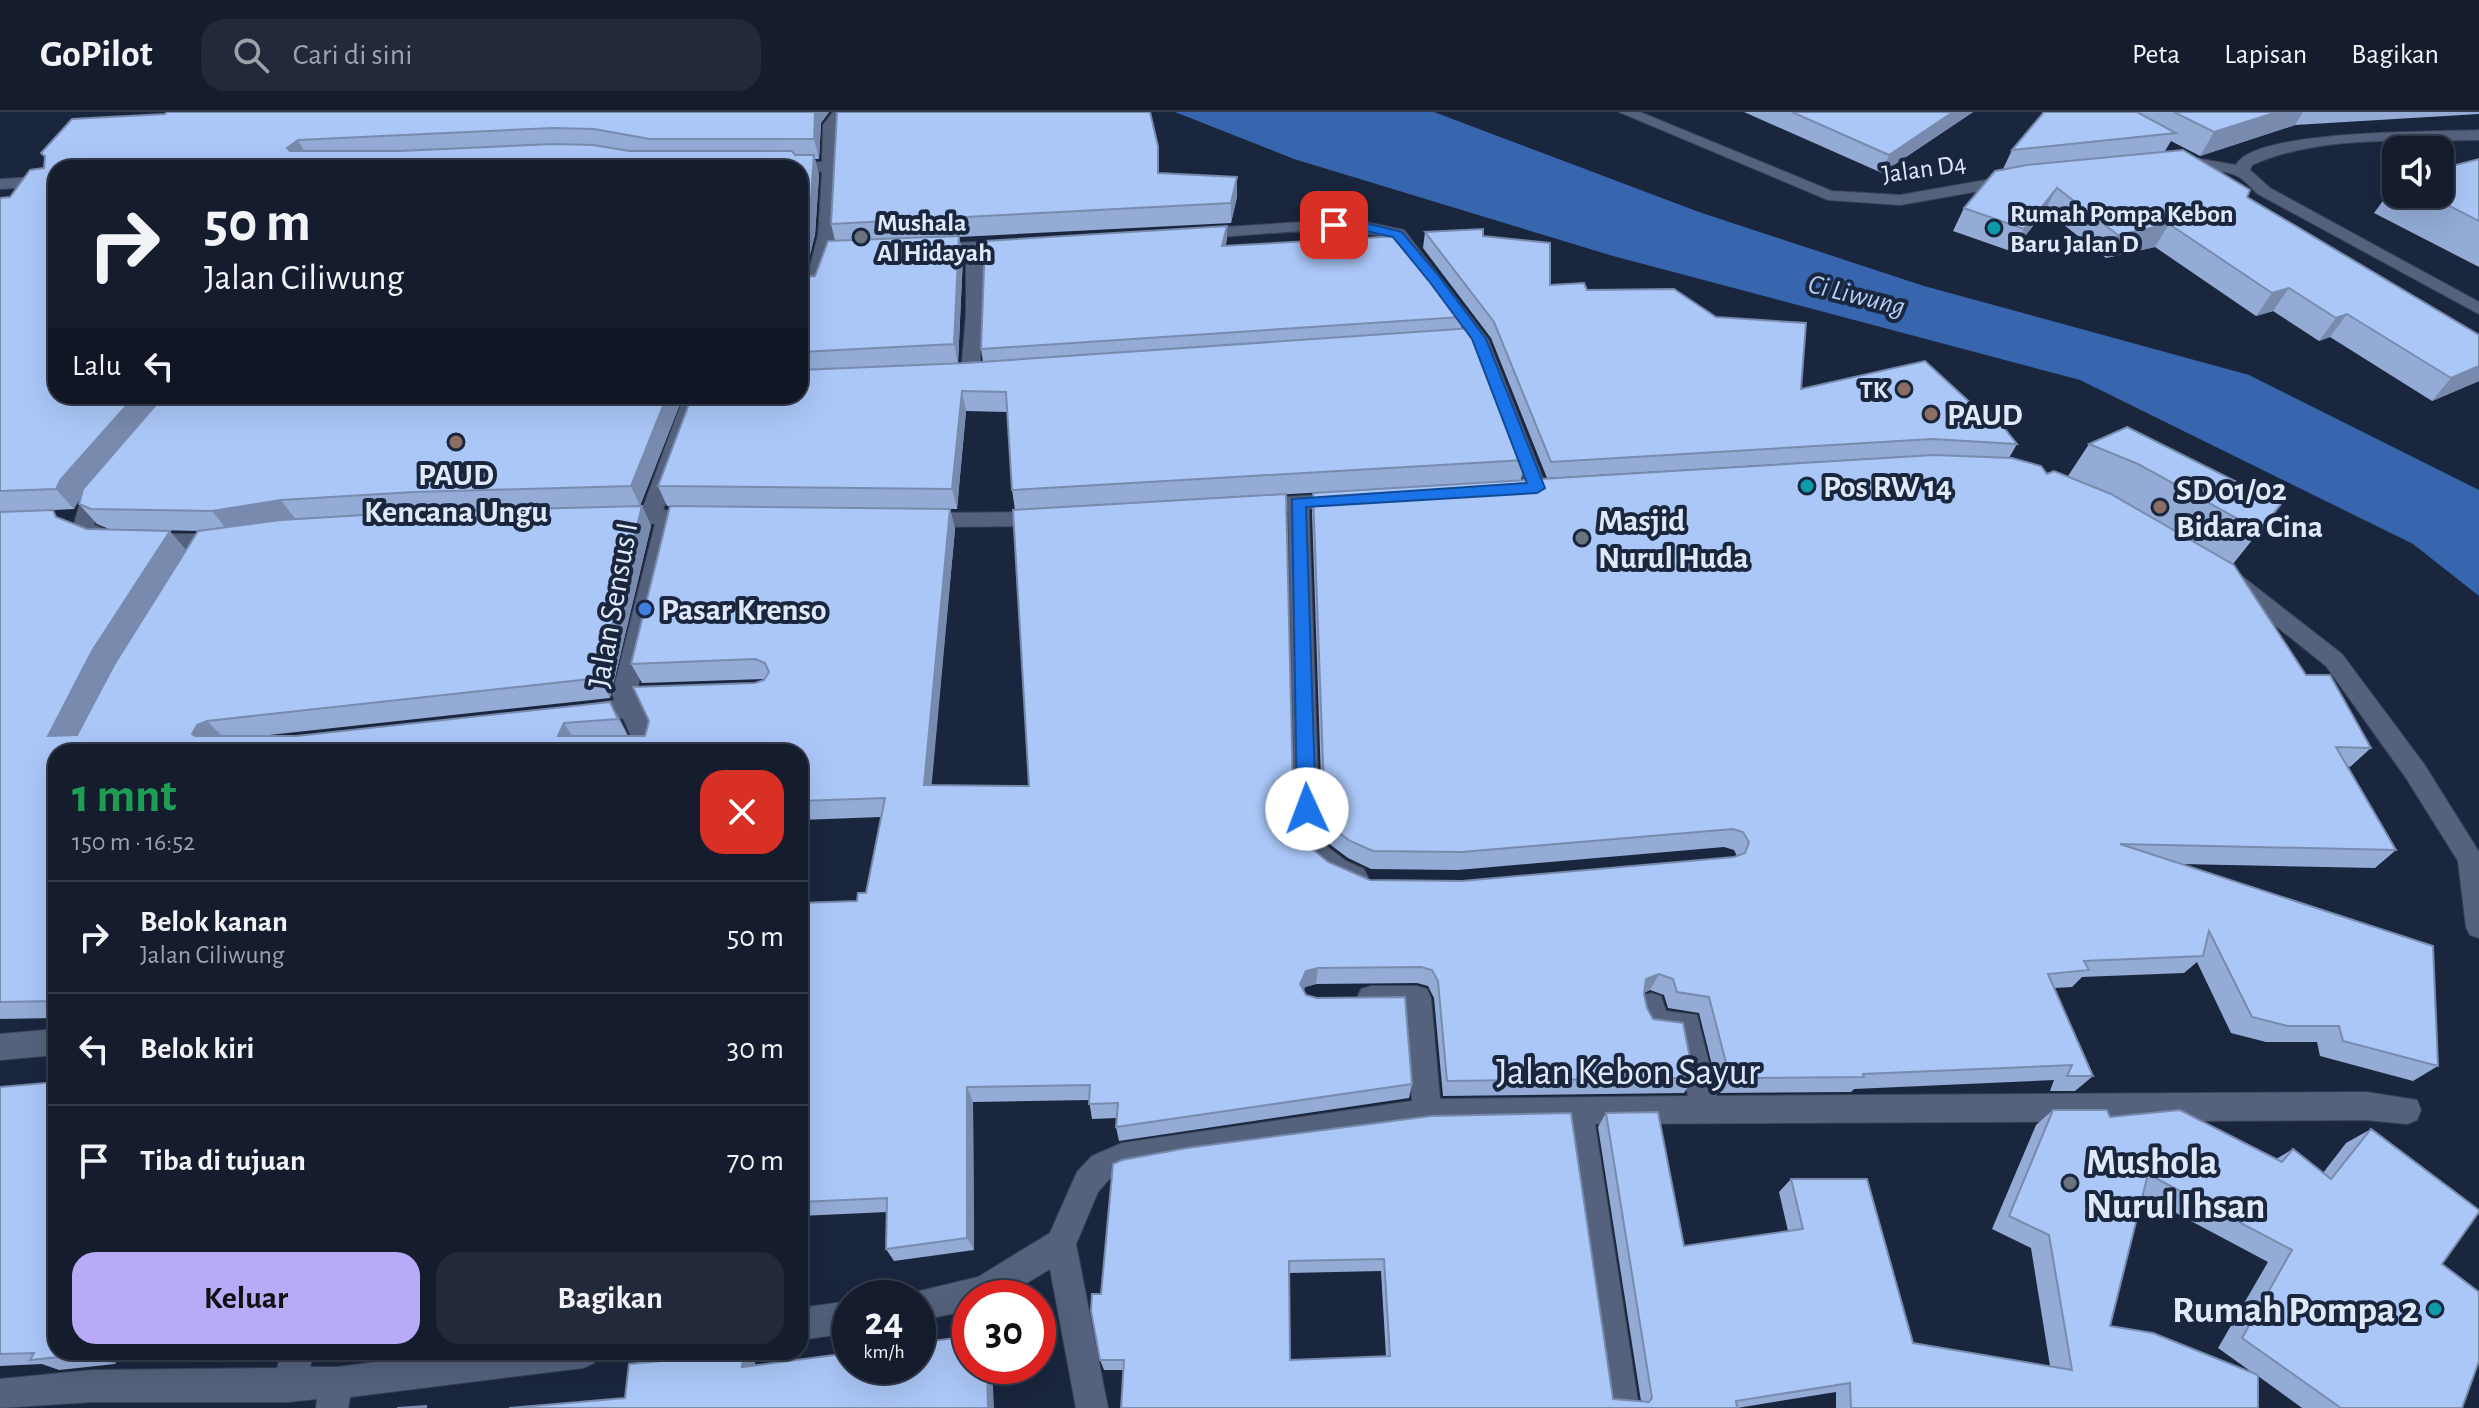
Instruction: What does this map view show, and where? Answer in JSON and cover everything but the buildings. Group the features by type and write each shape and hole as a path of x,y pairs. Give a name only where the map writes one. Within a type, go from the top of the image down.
{"street":[{"path":"808,291 812,291 830,253 831,125 841,112"},
{"name":"Jalan D4","path":"1627,112 1828,195 1864,201 1924,199 2031,178"},
{"path":"2242,171 2245,162 2255,156 2305,144 2479,135"},
{"path":"2163,147 2190,162"},
{"path":"2156,166 2190,162 2242,171 2264,191 2479,309"},
{"path":"808,167 830,167"},
{"path":"0,184 48,181"},
{"path":"1178,235 1334,225 1361,226 1398,234 1479,339 1544,487 1514,489"},
{"path":"909,251 1037,244"},
{"path":"970,374 975,313 975,247"},
{"path":"1449,341 1479,339"},
{"path":"692,404 658,516 723,517"},
{"path":"119,470 88,506 79,523 105,539 242,539"},
{"path":"1237,507 1361,499"},
{"path":"1298,503 1307,809 1313,850 1337,869 1368,883 1383,883"},
{"name":"Jalan Sensus I","path":"586,518 658,516 625,702 637,719 645,744"},
{"path":"898,519 1069,518"},
{"path":"192,566 207,541"},
{"path":"2210,566 2236,581 2334,660 2415,771 2470,859 2479,927"},
{"path":"566,715 655,694"},
{"path":"1345,999 1417,998 1427,1113"},
{"path":"1651,1005 1655,1023 1687,1024 1706,1111"},
{"path":"0,1047 48,1043"},
{"name":"Jalan Kebon Sayur","path":"1061,1244 1087,1182 1102,1166 1122,1157 1188,1145 1427,1113 2350,1106 2407,1110"},
{"path":"1579,1110 1623,1408"},
{"path":"936,1301 981,1292 1013,1276 1061,1244 1092,1408"},
{"path":"808,1323 832,1320"},
{"path":"288,1386 296,1360"},
{"path":"0,1395 92,1386 288,1386 335,1396 538,1360"}],"water":[{"name":"Ci Liwung","path":"1175,112 1434,112 1699,212 1924,286 2249,375 2479,490 2479,596 2413,544 2080,380 1613,256 1294,159"}],"place":[{"name":"Rumah Pompa Kebon Baru Jalan D","path":"1994,228"},
{"name":"Mushala Al Hidayah","path":"861,237"},
{"name":"TK","path":"1904,389"},
{"name":"PAUD","path":"1931,414"},
{"name":"PAUD Kencana Ungu","path":"456,442"},
{"name":"Pos RW 14","path":"1807,486"},
{"name":"SD 01/02 Bidara Cina","path":"2160,507"},
{"name":"Masjid Nurul Huda","path":"1582,538"},
{"name":"Pasar Krenso","path":"645,609"},
{"name":"Mushola Nurul Ihsan","path":"2070,1183"},
{"name":"Rumah Pompa 2","path":"2435,1309"}],"route":[{"path":"1307,809 1298,503 1537,488 1479,339 1434,278 1398,234 1361,226 1334,225"}]}
